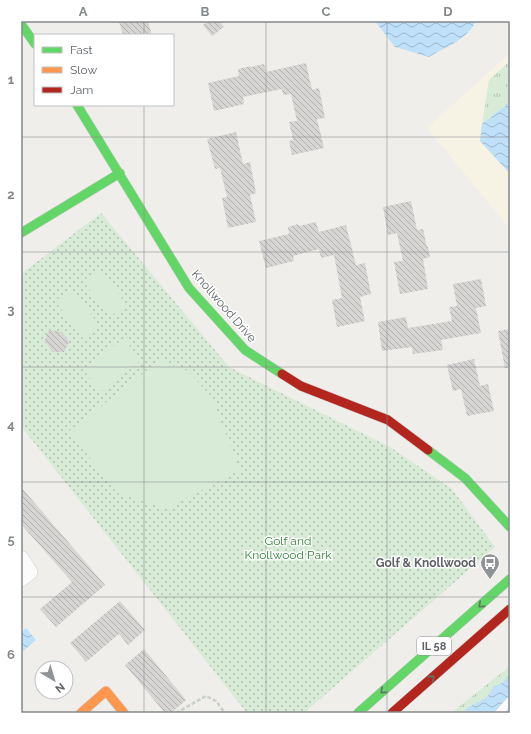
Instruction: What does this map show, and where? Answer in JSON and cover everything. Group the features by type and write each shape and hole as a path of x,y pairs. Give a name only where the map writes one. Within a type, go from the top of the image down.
{"street":[{"path":"21,24 34,43"},
{"name":"Knollwood Drive","path":"78,106 189,288 245,350 301,386 388,420 465,478 510,527"},
{"path":"21,233 120,173"},
{"path":"21,558 30,572 21,579"},
{"name":"IL 58","path":"358,713 510,579"},
{"name":"IL 58","path":"392,713 510,609"},
{"path":"81,713 106,691 124,713"}],"lane":[{"path":"499,713 510,701"}],"path":[{"path":"176,713 206,696 216,701 226,713"}],"shaded area":[{"path":"510,53 510,229 427,128"}],"green space":[{"path":"510,61 510,102 482,124 489,80"},
{"name":"Golf and Knollwood Park","path":"101,213 229,367 390,447 452,489 495,547 304,713 247,713 21,426 21,274"},
{"path":"99,268 127,305 110,317 83,281"},
{"path":"72,289 99,325 82,338 55,301"},
{"path":"124,338 141,361 100,392 83,369"},
{"path":"160,360 188,371 211,396 240,470 167,509 117,493 69,431"},
{"path":"510,666 510,713 451,713"}],"water":[{"path":"375,21 476,21 472,28 462,38 429,57 395,47"},
{"path":"510,102 510,174 480,141 482,124"},
{"path":"26,628 36,640 21,653 21,633"},
{"path":"510,674 510,713 463,713 467,708 488,696 493,687 502,683"}],"building":[{"path":"119,21 148,21 152,34 123,34"},
{"path":"209,21 219,21 224,27 212,36 203,25"},
{"path":"306,63 312,90 319,88 325,118 317,119 324,148 292,155 289,141 293,140 289,122 297,121 291,94 283,95 282,89 243,97 244,104 214,111 208,83 239,76 238,69 251,66 264,64 266,72"},
{"path":"236,132 243,164 250,162 256,193 250,195 256,222 228,228 222,198 227,197 220,168 215,169 207,139"},
{"path":"411,201 417,230 423,229 430,257 423,259 428,289 400,294 394,262 403,261 397,233 388,235 383,207"},
{"path":"316,222 319,232 346,225 356,265 365,263 371,294 360,297 365,321 337,327 332,300 342,298 334,255 321,258 319,249 293,256 294,261 266,268 259,241 289,234 288,227"},
{"path":"481,279 486,306 476,308 481,333 441,340 443,350 413,354 412,347 382,351 378,322 406,317 408,328 452,321 449,307 457,306 453,284"},
{"path":"510,329 510,368 505,368 498,331"},
{"path":"49,330 62,332 69,341 64,352 52,352 45,340"},
{"path":"474,359 480,386 488,384 494,411 467,416 461,389 453,391 447,365"},
{"path":"21,487 105,585 56,627 40,609 72,582 21,524"},
{"path":"120,601 145,630 128,645 119,634 86,662 70,643"},
{"path":"144,649 186,700 171,713 165,713 125,665"}],"traffic: fast":[{"path":"21,24 34,43"},
{"path":"78,106 189,288 245,350 282,374"},
{"path":"21,233 120,173"},
{"path":"428,450 465,478 510,527"},
{"path":"358,713 510,579"}],"traffic: slow":[{"path":"81,713 106,691 124,713"}],"traffic: jam":[{"path":"282,374 301,386 388,420 428,450"},
{"path":"392,713 510,609"}],"place":[{"name":"Golf & Knollwood","path":"490,580"}]}
